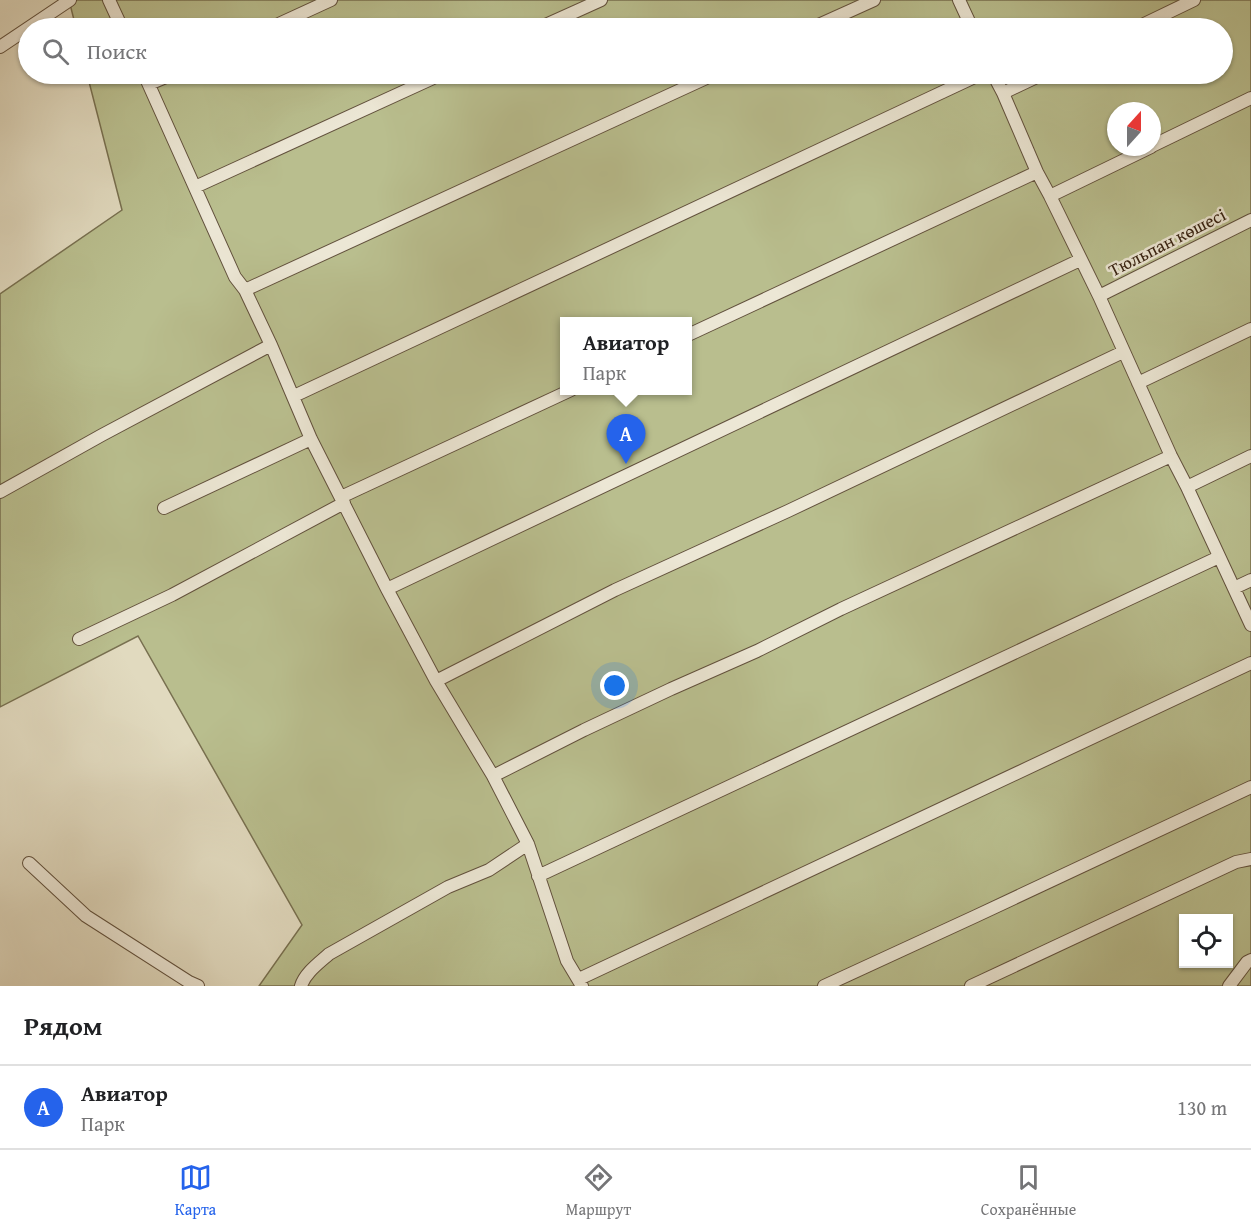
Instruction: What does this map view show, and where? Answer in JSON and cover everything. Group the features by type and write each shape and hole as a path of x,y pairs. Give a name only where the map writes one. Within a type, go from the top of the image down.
{"street":[{"path":"43,18 70,0"},
{"path":"109,0 117,18"},
{"path":"292,18 331,0"},
{"path":"561,18 601,0"},
{"path":"834,18 874,0"},
{"path":"959,0 967,18"},
{"path":"1157,18 1194,0"},
{"path":"0,47 18,35"},
{"path":"149,84 235,277 245,290 271,345 311,439 436,681 493,776 528,844 567,961 580,983 1251,663"},
{"path":"195,188 420,84"},
{"path":"245,290 693,84"},
{"path":"294,396 960,84"},
{"path":"998,84 1037,172 1099,296 1251,626"},
{"path":"1003,93 1022,84"},
{"path":"1161,142 1251,98"},
{"path":"1050,196 1132,156"},
{"path":"692,333 1037,172"},
{"name":"Тюльпан көшесі","path":"1099,296 1251,220"},
{"path":"387,589 1080,260"},
{"path":"1138,382 1251,329"},
{"path":"0,492 271,345"},
{"path":"436,681 615,590 1124,352"},
{"path":"79,639 172,595 342,500 561,395"},
{"path":"164,508 311,439"},
{"path":"493,776 584,730 1171,456"},
{"path":"1187,487 1251,456"},
{"path":"538,876 1219,557"},
{"path":"1234,588 1251,580"},
{"path":"824,986 1251,787"},
{"path":"301,986 303,980 329,954 448,887 489,870 528,844"},
{"path":"971,986 1236,862 1251,859"},
{"path":"29,863 86,916 198,986"},
{"path":"1229,986 1251,960"}],"green space":[{"path":"69,0 1251,0 1251,986 259,986 302,925 138,636 0,707 0,294 122,210 90,84 1233,84 1233,18 74,18"}],"place":[{"name":"Авиатор","path":"626,464"}]}
